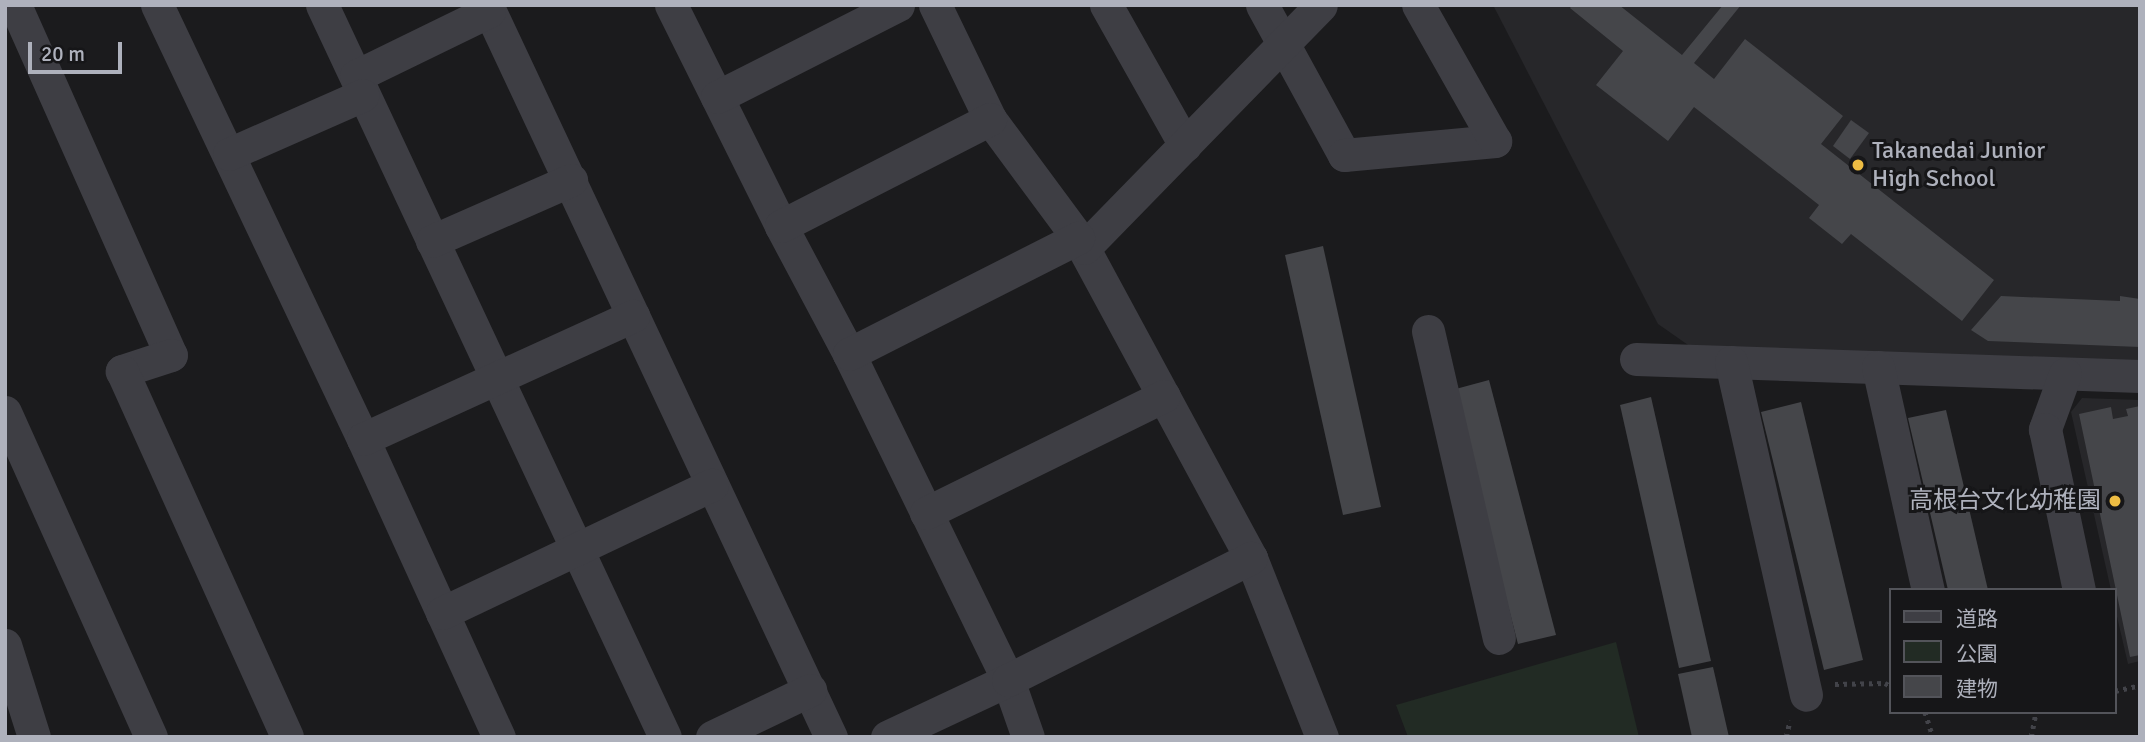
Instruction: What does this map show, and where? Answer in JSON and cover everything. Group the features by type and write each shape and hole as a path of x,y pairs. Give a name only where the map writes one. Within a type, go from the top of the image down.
{"street":[{"path":"15,5 171,355 122,371 287,737"},
{"path":"157,5 363,439 499,737"},
{"path":"322,5 665,737"},
{"path":"671,5 781,226 849,354 1008,680 1028,737"},
{"path":"717,97 898,5"},
{"path":"935,5 990,119 1081,243 1251,558 1311,734"},
{"path":"1106,5 1185,145"},
{"path":"1262,5 1344,155 1495,141 1418,5"},
{"path":"849,354 1081,243 1185,145 1321,5"},
{"path":"229,154 359,86 488,8 831,737"},
{"path":"781,226 990,119"},
{"path":"432,241 571,180"},
{"path":"363,439 633,316"},
{"path":"1429,331 1499,638"},
{"path":"1636,359 2140,376"},
{"path":"1731,362 1806,695"},
{"path":"1878,367 1928,588"},
{"path":"2065,374 2045,429 2079,588"},
{"path":"926,513 1164,396"},
{"path":"5,412 151,737"},
{"path":"442,613 712,485"},
{"path":"887,737 1008,680 1251,558"},
{"path":"5,645 34,737"},
{"path":"712,737 810,690"}],"path":[{"path":"2117,690 2140,684"},
{"path":"1926,714 1933,737"},
{"path":"2031,737 2034,714"}],"shaded area":[{"name":"Takanedai Junior High School","path":"1493,5 2140,5 2140,364 1691,347 1658,324"},
{"name":"高根台文化幼稚園","path":"2082,398 2140,400 2140,661 2128,664 2117,617 2117,588 2111,588 2071,412"}],"green space":[{"path":"1616,642 1639,737 1408,737 1396,705"}],"building":[{"path":"1572,5 1619,5 1682,55 1723,5 1741,5 1694,63 1714,79 1745,39 1843,116 1821,144 1994,280 1962,321 1851,234 1842,244 1809,218 1819,205 1694,107 1668,141 1596,85 1623,51 1570,8"},
{"path":"1851,120 1869,133 1850,159 1833,146"},
{"path":"1323,246 1381,507 1343,515 1285,255"},
{"path":"2001,296 2120,301 2120,296 2140,299 2140,347 1988,341 1971,330"},
{"path":"1489,380 1556,635 1518,644 1452,390"},
{"path":"1651,397 1711,661 1679,668 1620,405"},
{"path":"1801,402 1863,660 1824,670 1761,412"},
{"name":"高根台文化幼稚園","path":"2140,406 2140,655 2130,657 2079,414 2111,407 2113,419 2128,416 2126,409"},
{"path":"1946,410 1988,588 1948,588 1908,418"},
{"path":"1713,667 1729,737 1692,737 1678,674"}],"place":[{"name":"Takanedai Junior High School","path":"1858,165"},
{"name":"高根台文化幼稚園","path":"2115,501"}]}
